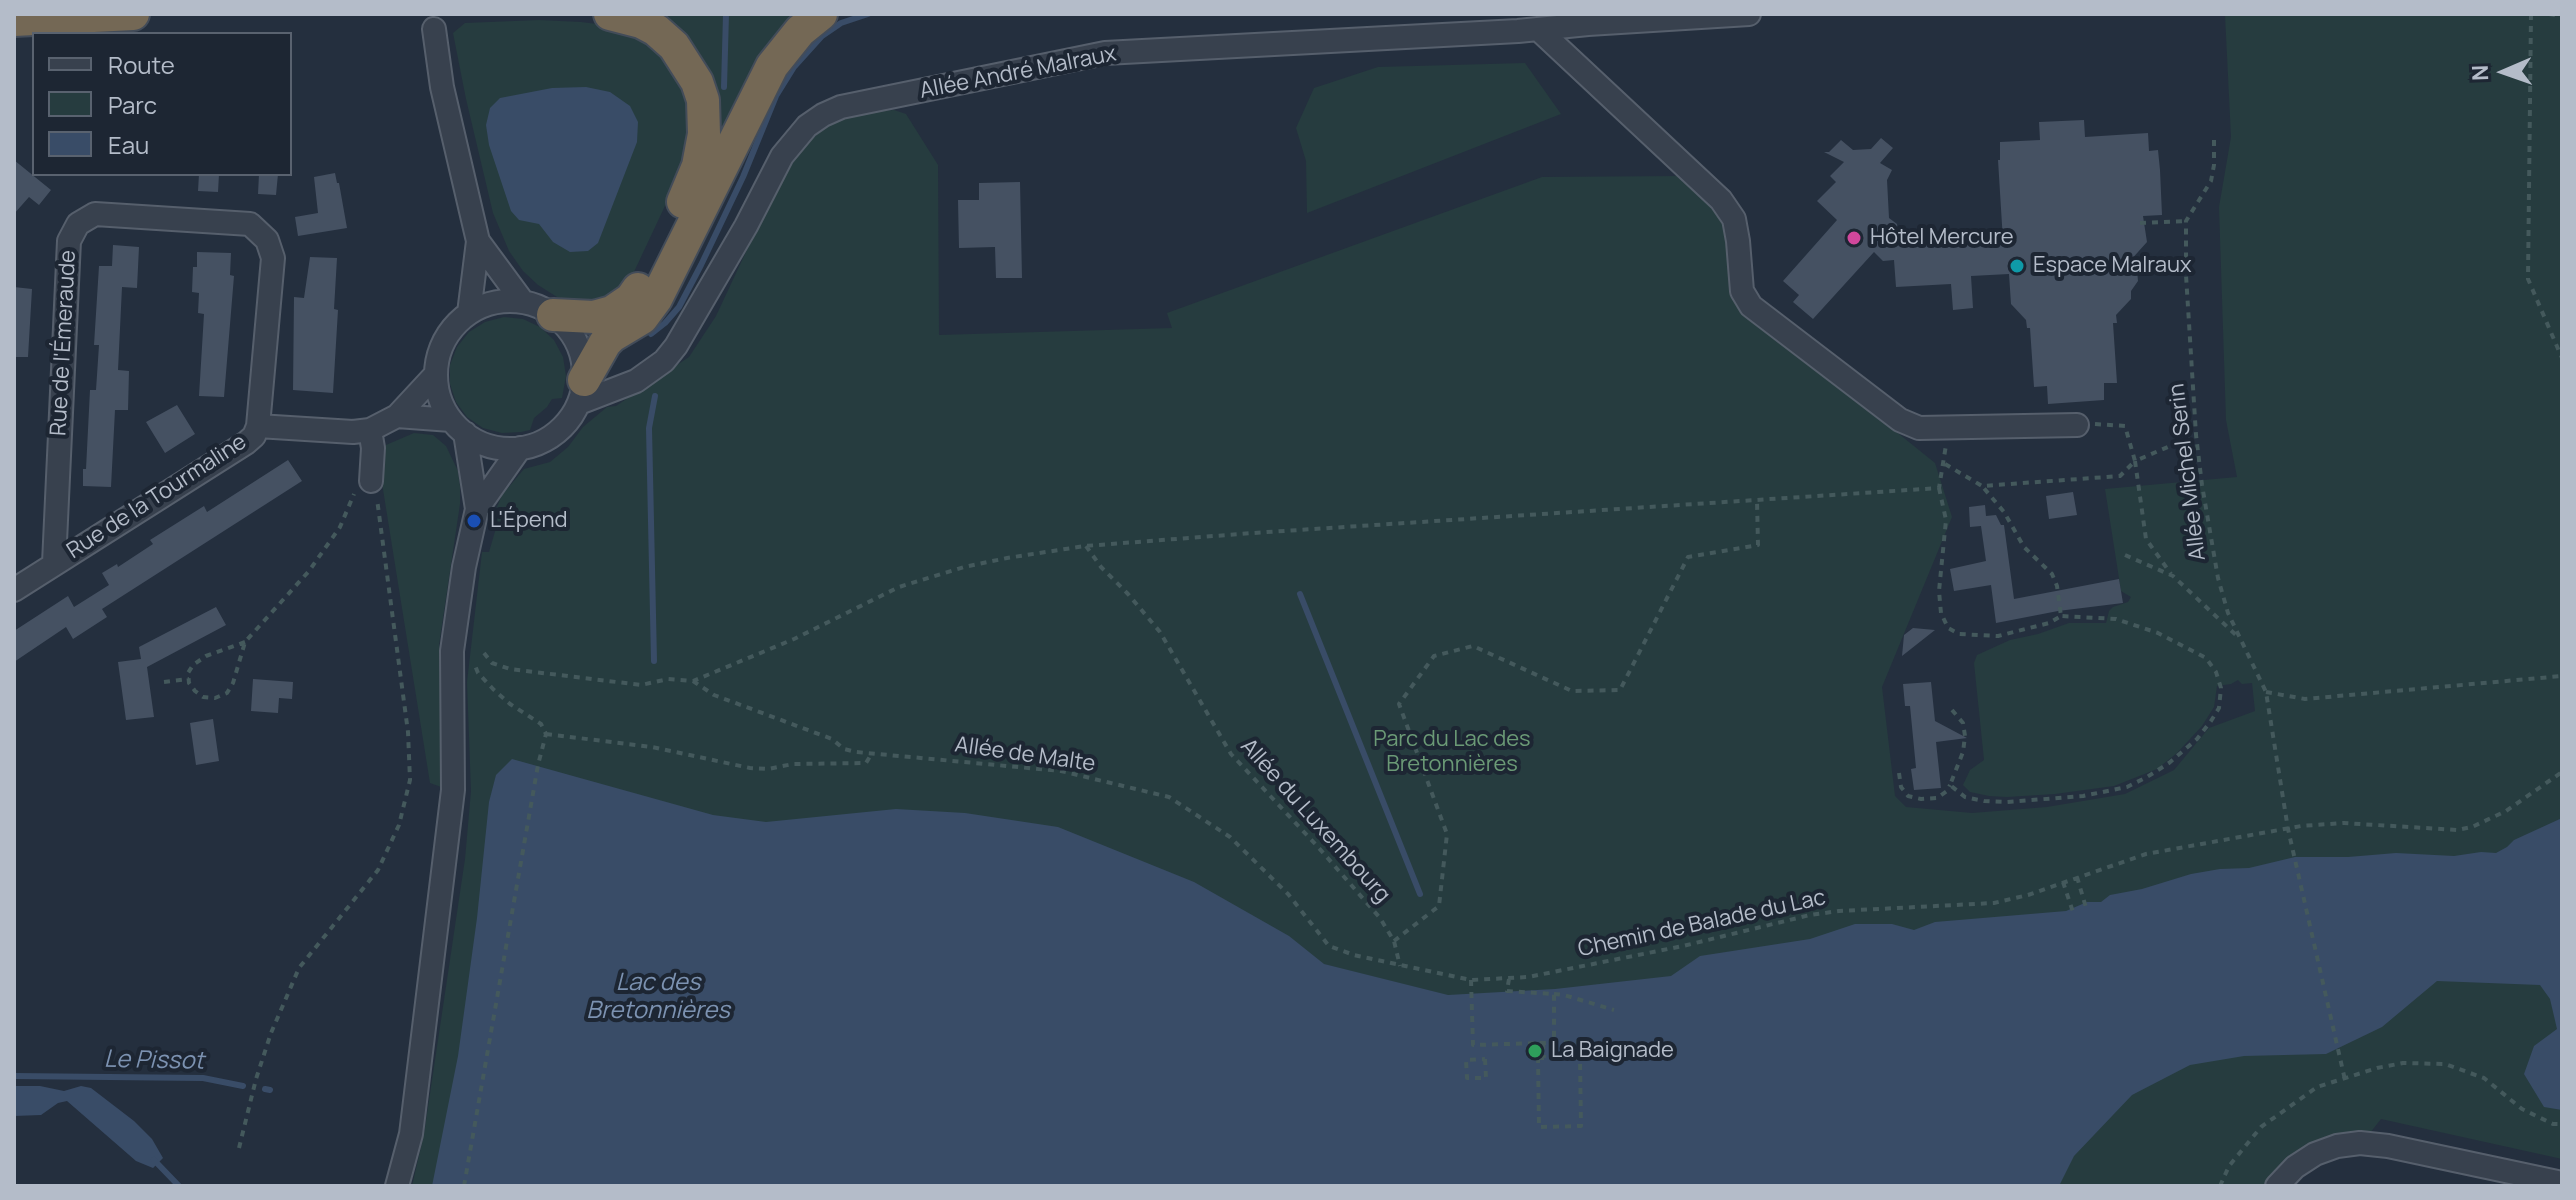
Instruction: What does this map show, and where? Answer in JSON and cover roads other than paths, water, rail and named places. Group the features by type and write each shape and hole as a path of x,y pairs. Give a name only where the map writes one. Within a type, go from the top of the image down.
{"highway":[{"path":"14,20 133,14"},
{"path":"553,315 594,317 612,312 631,299 644,280 690,187 702,151 703,100 687,63 656,30 641,22 610,14"},
{"path":"582,391 605,343 642,318 656,299 772,66 800,31 821,14"}],"street":[{"name":"Allée André Malraux","path":"582,391 636,381 664,361 676,346 746,226 782,156 807,126 841,107 1105,53 1749,14"},
{"path":"434,29 442,87 478,241 469,313"},
{"path":"1538,29 1721,200 1734,219 1742,291 1751,306 1900,420 1919,428 2077,425"},
{"name":"Rue de l'Émeraude","path":"54,563 69,241 78,224 95,214 250,224 267,240 273,258 258,426"},
{"path":"478,241 523,302"},
{"path":"397,416 458,427 492,447 534,446 553,436 569,421 582,391 582,355 571,332 553,315 523,302 505,301 469,313 451,329 440,351 436,374 439,397 458,427 477,509"},
{"name":"Rue de la Tourmaline","path":"14,590 246,443 254,436 258,426 353,432 370,430 397,416 436,374"},
{"path":"370,430 373,448 371,481"},
{"path":"397,1186 411,1134 453,790 452,651 464,567 477,509 520,448"},
{"path":"2277,1186 2295,1167 2315,1154 2337,1146 2360,1143 2388,1146 2562,1183"}],"water":[{"path":"586,87 610,92 630,106 638,122 637,142 598,243 588,251 570,252 553,242 539,224 519,220 511,211 489,145 486,125 490,108 500,98 552,88"},
{"name":"Lac des Bretonnières","path":"512,759 713,815 766,822 896,809 965,813 1058,827 1194,882 1289,936 1324,964 1448,995 1555,989 1671,976 1700,956 1810,939 1855,924 1892,924 1914,930 1935,922 2066,911 2087,902 2101,902 2110,895 2191,874 2249,868 2295,857 2496,853 2514,840 2562,818 2562,1110 2544,1107 2524,1074 2534,1046 2557,1029 2550,999 2540,985 2437,981 2382,1027 2326,1054 2244,1056 2190,1065 2132,1095 2074,1156 2059,1186 432,1186 458,1056 489,802 496,775"},
{"path":"14,1086 40,1086 64,1091 81,1086 91,1088 134,1121 152,1139 163,1158 153,1168 136,1161 67,1101 58,1103 41,1115 14,1116"}],"waterway":[{"path":"724,87 726,14"},
{"path":"651,334 679,307 743,177 776,96 794,67 822,36 841,23 868,14"},
{"path":"654,661 649,428 655,396"},
{"path":"1300,594 1420,894"},
{"name":"Le Pissot","path":"14,1076 203,1078 243,1086"},
{"name":"Le Pissot","path":"265,1089 270,1090"},
{"name":"Le Pissot","path":"154,1160 179,1186"}],"place":[{"name":"Hôtel Mercure","path":"1854,238"},
{"name":"Espace Malraux","path":"2017,266"},
{"name":"L'Épend","path":"474,521"},
{"name":"La Baignade","path":"1535,1051"}],"park label":[{"name":"Parc du Lac des Bretonnières","path":"1452,752"}]}
